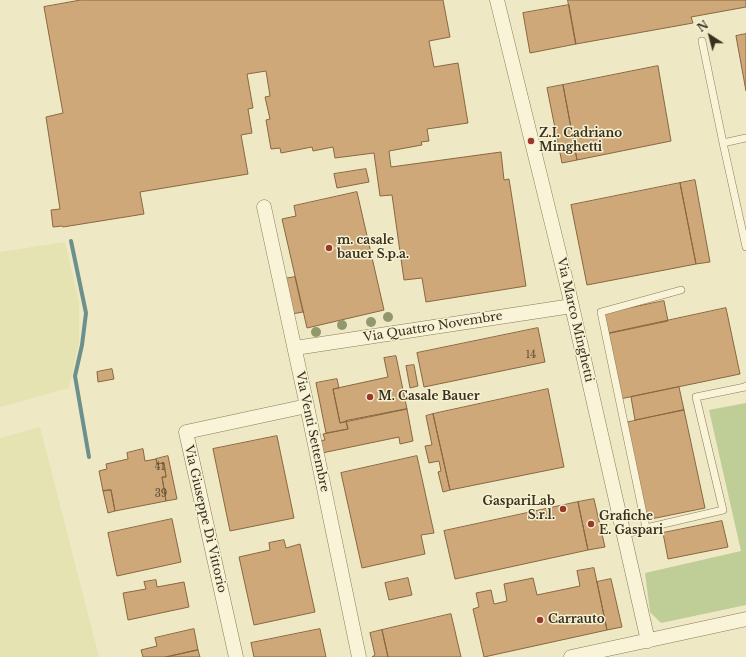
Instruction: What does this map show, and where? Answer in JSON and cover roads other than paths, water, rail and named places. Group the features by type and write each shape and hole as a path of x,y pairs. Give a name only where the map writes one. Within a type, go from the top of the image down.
{"street":[{"name":"Via Marco Minghetti","path":"497,0 572,306 648,641"},
{"name":"Via Venti Settembre","path":"264,207 295,348 359,657"},
{"name":"Via Quattro Novembre","path":"295,348 572,306"},
{"name":"Via Giuseppe Di Vittorio","path":"236,657 186,432 307,406"},
{"path":"571,657 746,619"}],"lane":[{"path":"702,41 746,247"},
{"path":"723,143 746,138"},
{"path":"646,528 601,312 681,290"},
{"path":"624,535 646,528 723,510 696,397 746,386"}],"waterway":[{"path":"71,241 86,313 82,345 75,376 89,457"}],"place":[{"name":"Z.I. Cadriano Minghetti","path":"531,141"},
{"name":"m. casale bauer S.p.a.","path":"329,248"},
{"name":"M. Casale Bauer","path":"370,397"},
{"name":"GaspariLab S.r.l.","path":"563,509"},
{"name":"Grafiche E. Gaspari","path":"591,524"},
{"name":"Carrauto","path":"540,620"}]}
